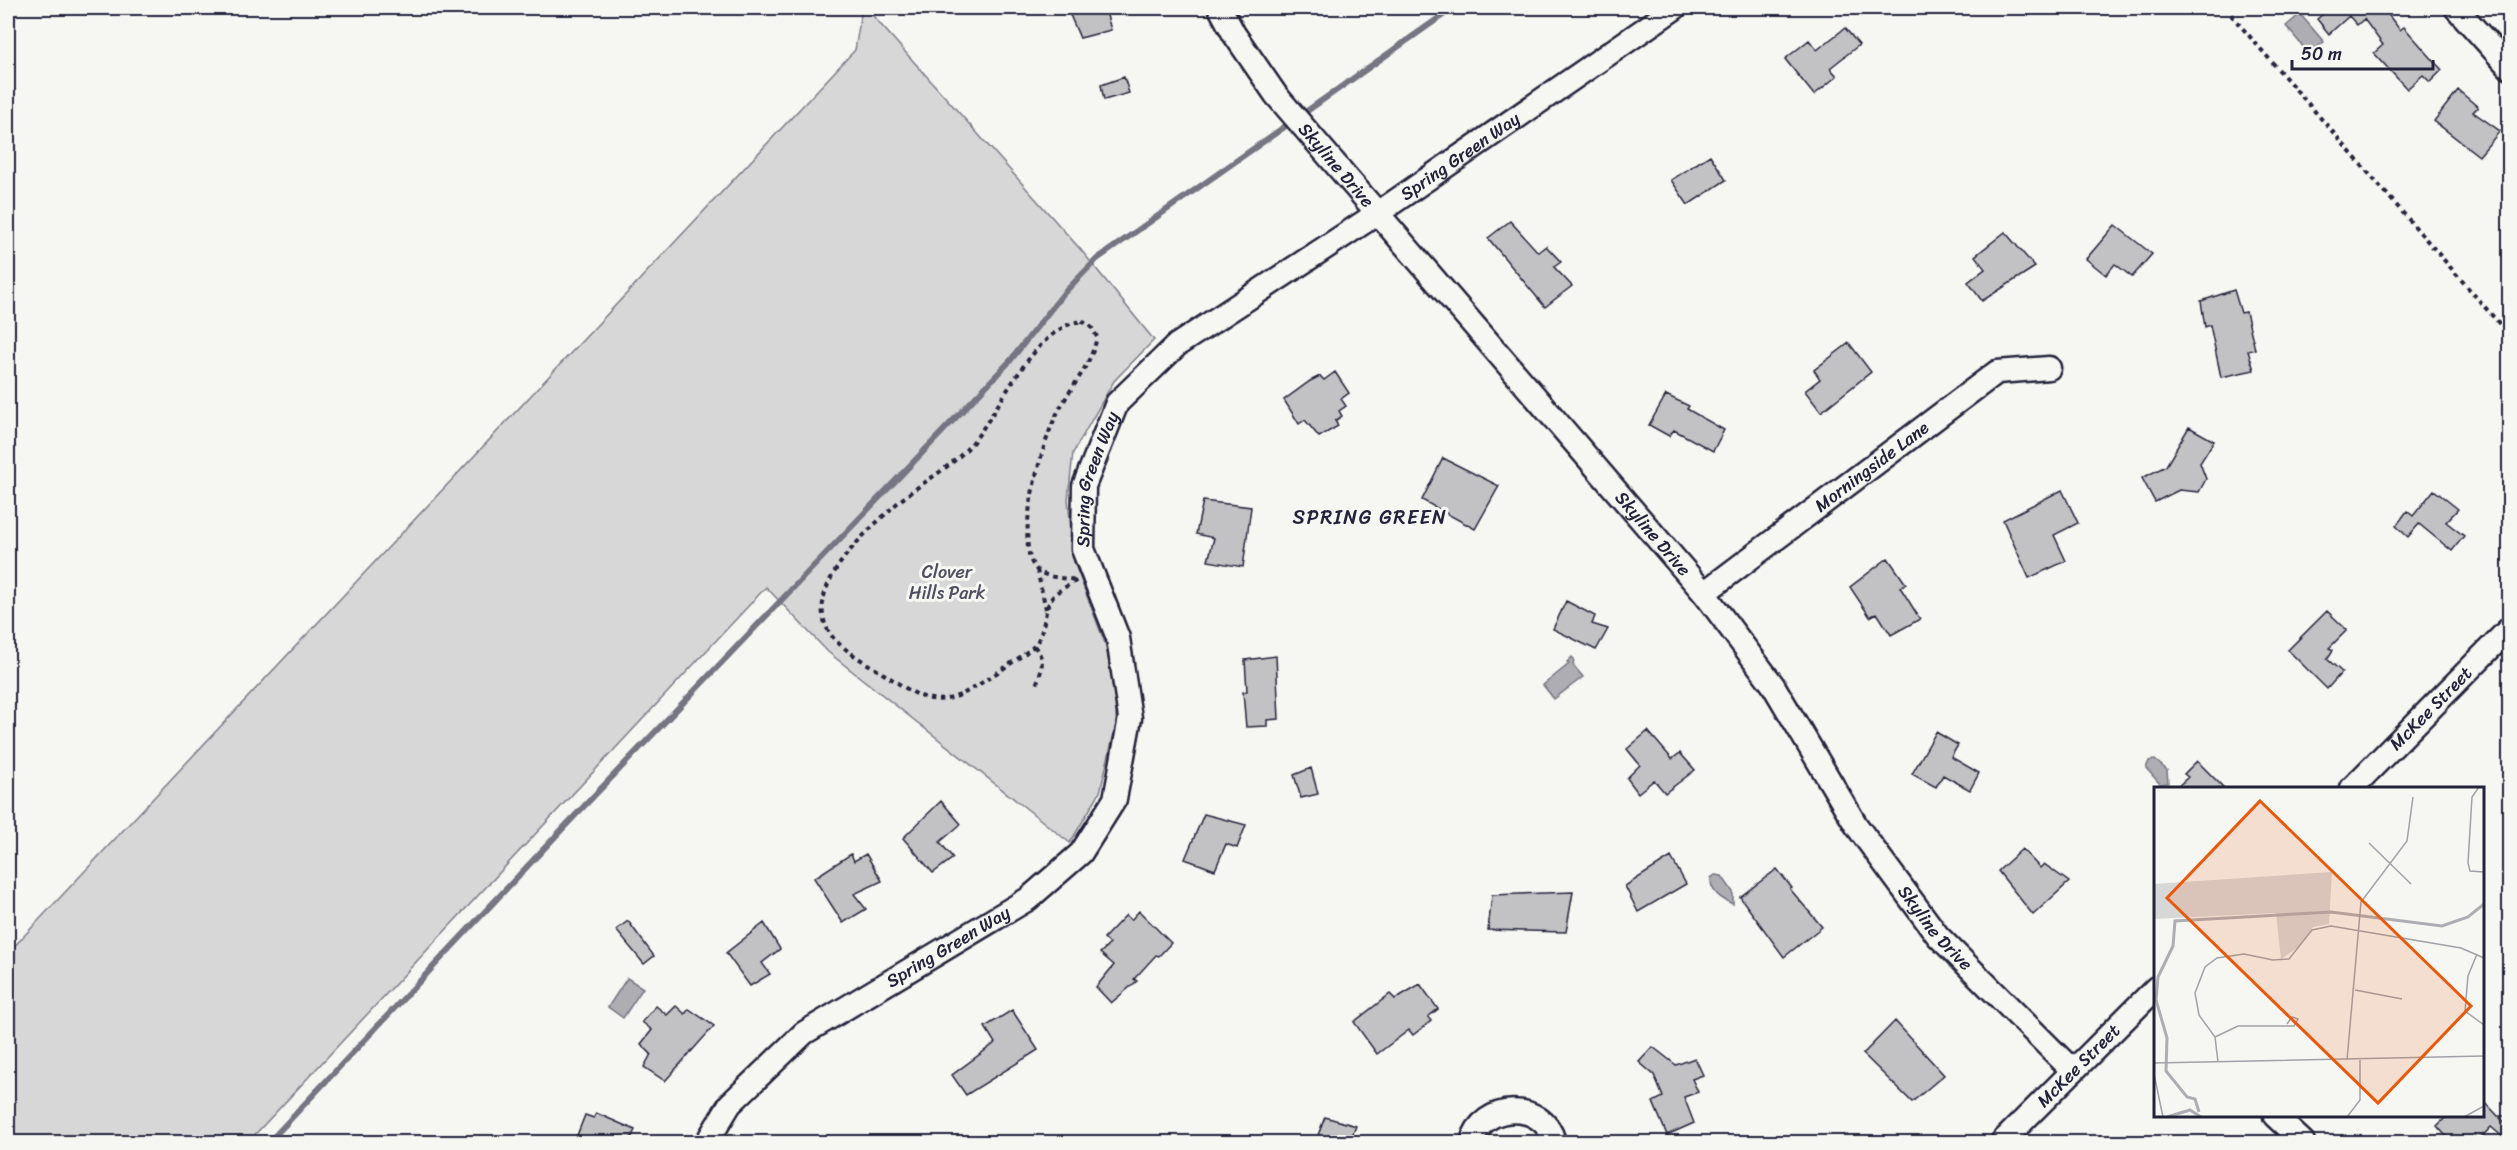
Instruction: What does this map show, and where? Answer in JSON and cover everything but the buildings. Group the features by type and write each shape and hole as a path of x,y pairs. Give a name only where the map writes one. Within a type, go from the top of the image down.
{"street":[{"name":"Skyline Drive","path":"1220,8 1234,34 1276,95 1704,593 1773,685 1856,825 1938,936 2073,1071"},
{"name":"Spring Green Way","path":"707,1143 730,1104 804,1033 1028,899 1081,853 1115,799 1130,718 1118,638 1083,549 1084,486 1117,403 1178,345 1377,213 1675,8"},
{"path":"2456,8 2510,68"},
{"name":"Morningside Lane","path":"1704,593 1997,372 2049,368"},
{"name":"McKee Street","path":"2354,787 2510,628"},
{"name":"McKee Street","path":"2002,1143 2154,994"},
{"path":"1472,1143 1473,1136 1484,1124 1512,1110 1525,1111 1543,1122 1551,1131 1554,1143"},
{"path":"2276,1117 2303,1143"}],"path":[{"path":"2225,8 2510,336"},
{"path":"1082,321 1092,328 1097,337 1088,367 1055,418 1041,454 1027,532 1030,559 1037,570 1046,610 1045,627 1034,646 962,694 939,702 916,694 832,637 823,620 822,597 832,576 848,553 893,506 958,459 974,440 1019,372 1049,336 1069,322 1082,321"},
{"path":"1037,570 1048,575 1077,580 1054,595 1046,610"},
{"path":"1034,646 1040,653 1043,666 1036,685"}],"green space":[{"name":"Clover Hills Park","path":"862,8 866,8 1081,250 1154,340 1114,381 1073,453 1068,499 1074,562 1106,646 1116,705 1116,725 1100,792 1070,843 828,652 766,587 248,1142 8,1142 8,953 855,50"}],"shaded area":[{"path":"2300,14 2324,42 2309,54 2286,26"},
{"path":"1572,657 1573,665 1583,677 1554,699 1543,685 1569,664 1567,662"},
{"path":"2155,760 2167,770 2168,783 2160,784 2146,768 2149,761"},
{"path":"1715,875 1722,876 1733,892 1733,904 1721,898 1715,891 1711,878"},
{"path":"627,978 643,988 623,1018 608,1007"}],"waterway":[{"path":"269,1142 568,823 1010,361 1063,294 1097,259 1453,8"}],"district":[{"name":"SPRING GREEN","path":"1370,517"}]}
